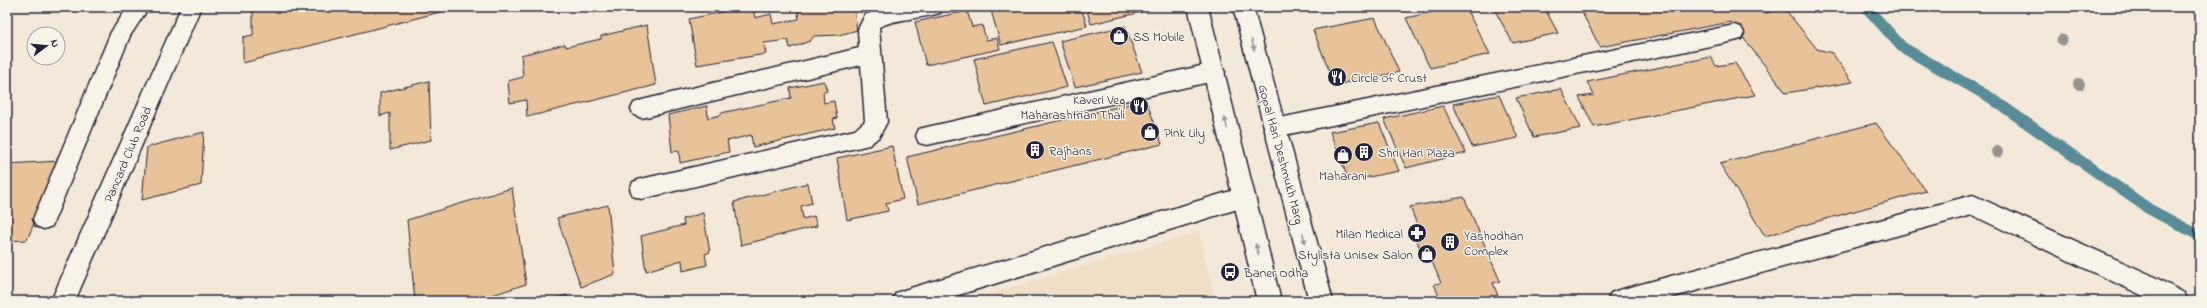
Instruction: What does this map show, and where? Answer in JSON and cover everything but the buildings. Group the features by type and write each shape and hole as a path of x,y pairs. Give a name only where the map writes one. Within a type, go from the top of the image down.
{"street":[{"path":"44,219 121,32 139,7"},
{"name":"Pancard Club Road","path":"63,301 192,7"},
{"path":"641,189 860,138 871,130 876,122 868,29 872,21 885,15 932,7"},
{"path":"1198,7 1269,301"},
{"name":"Gopal Hari Deshmukh Marg","path":"1243,7 1321,301"},
{"path":"1275,128 1734,33"},
{"path":"642,109 870,54"},
{"path":"927,136 1214,72"},
{"path":"904,301 1244,197"},
{"path":"1619,301 1973,205 2141,282 2176,301"}],"shaded area":[{"path":"1199,232 1215,301 966,301"}],"waterway":[{"path":"1866,7 1902,47 1991,98 2149,209 2200,236"}],"place":[{"name":"SS Mobile","path":"1119,36"},
{"name":"Circle of Crust","path":"1337,77"},
{"name":"Kaveri Veg Maharashtrian Thali","path":"1139,106"},
{"name":"Pink Lily","path":"1150,132"},
{"name":"Rajhans","path":"1035,150"},
{"name":"Shri Hari Plaza","path":"1364,152"},
{"name":"Maharani","path":"1343,155"},
{"name":"Milan Medical","path":"1417,233"},
{"name":"Yashodhan Complex","path":"1450,242"},
{"name":"Stylista Unisex Salon","path":"1427,254"},
{"name":"Baner Odha","path":"1230,272"}]}
